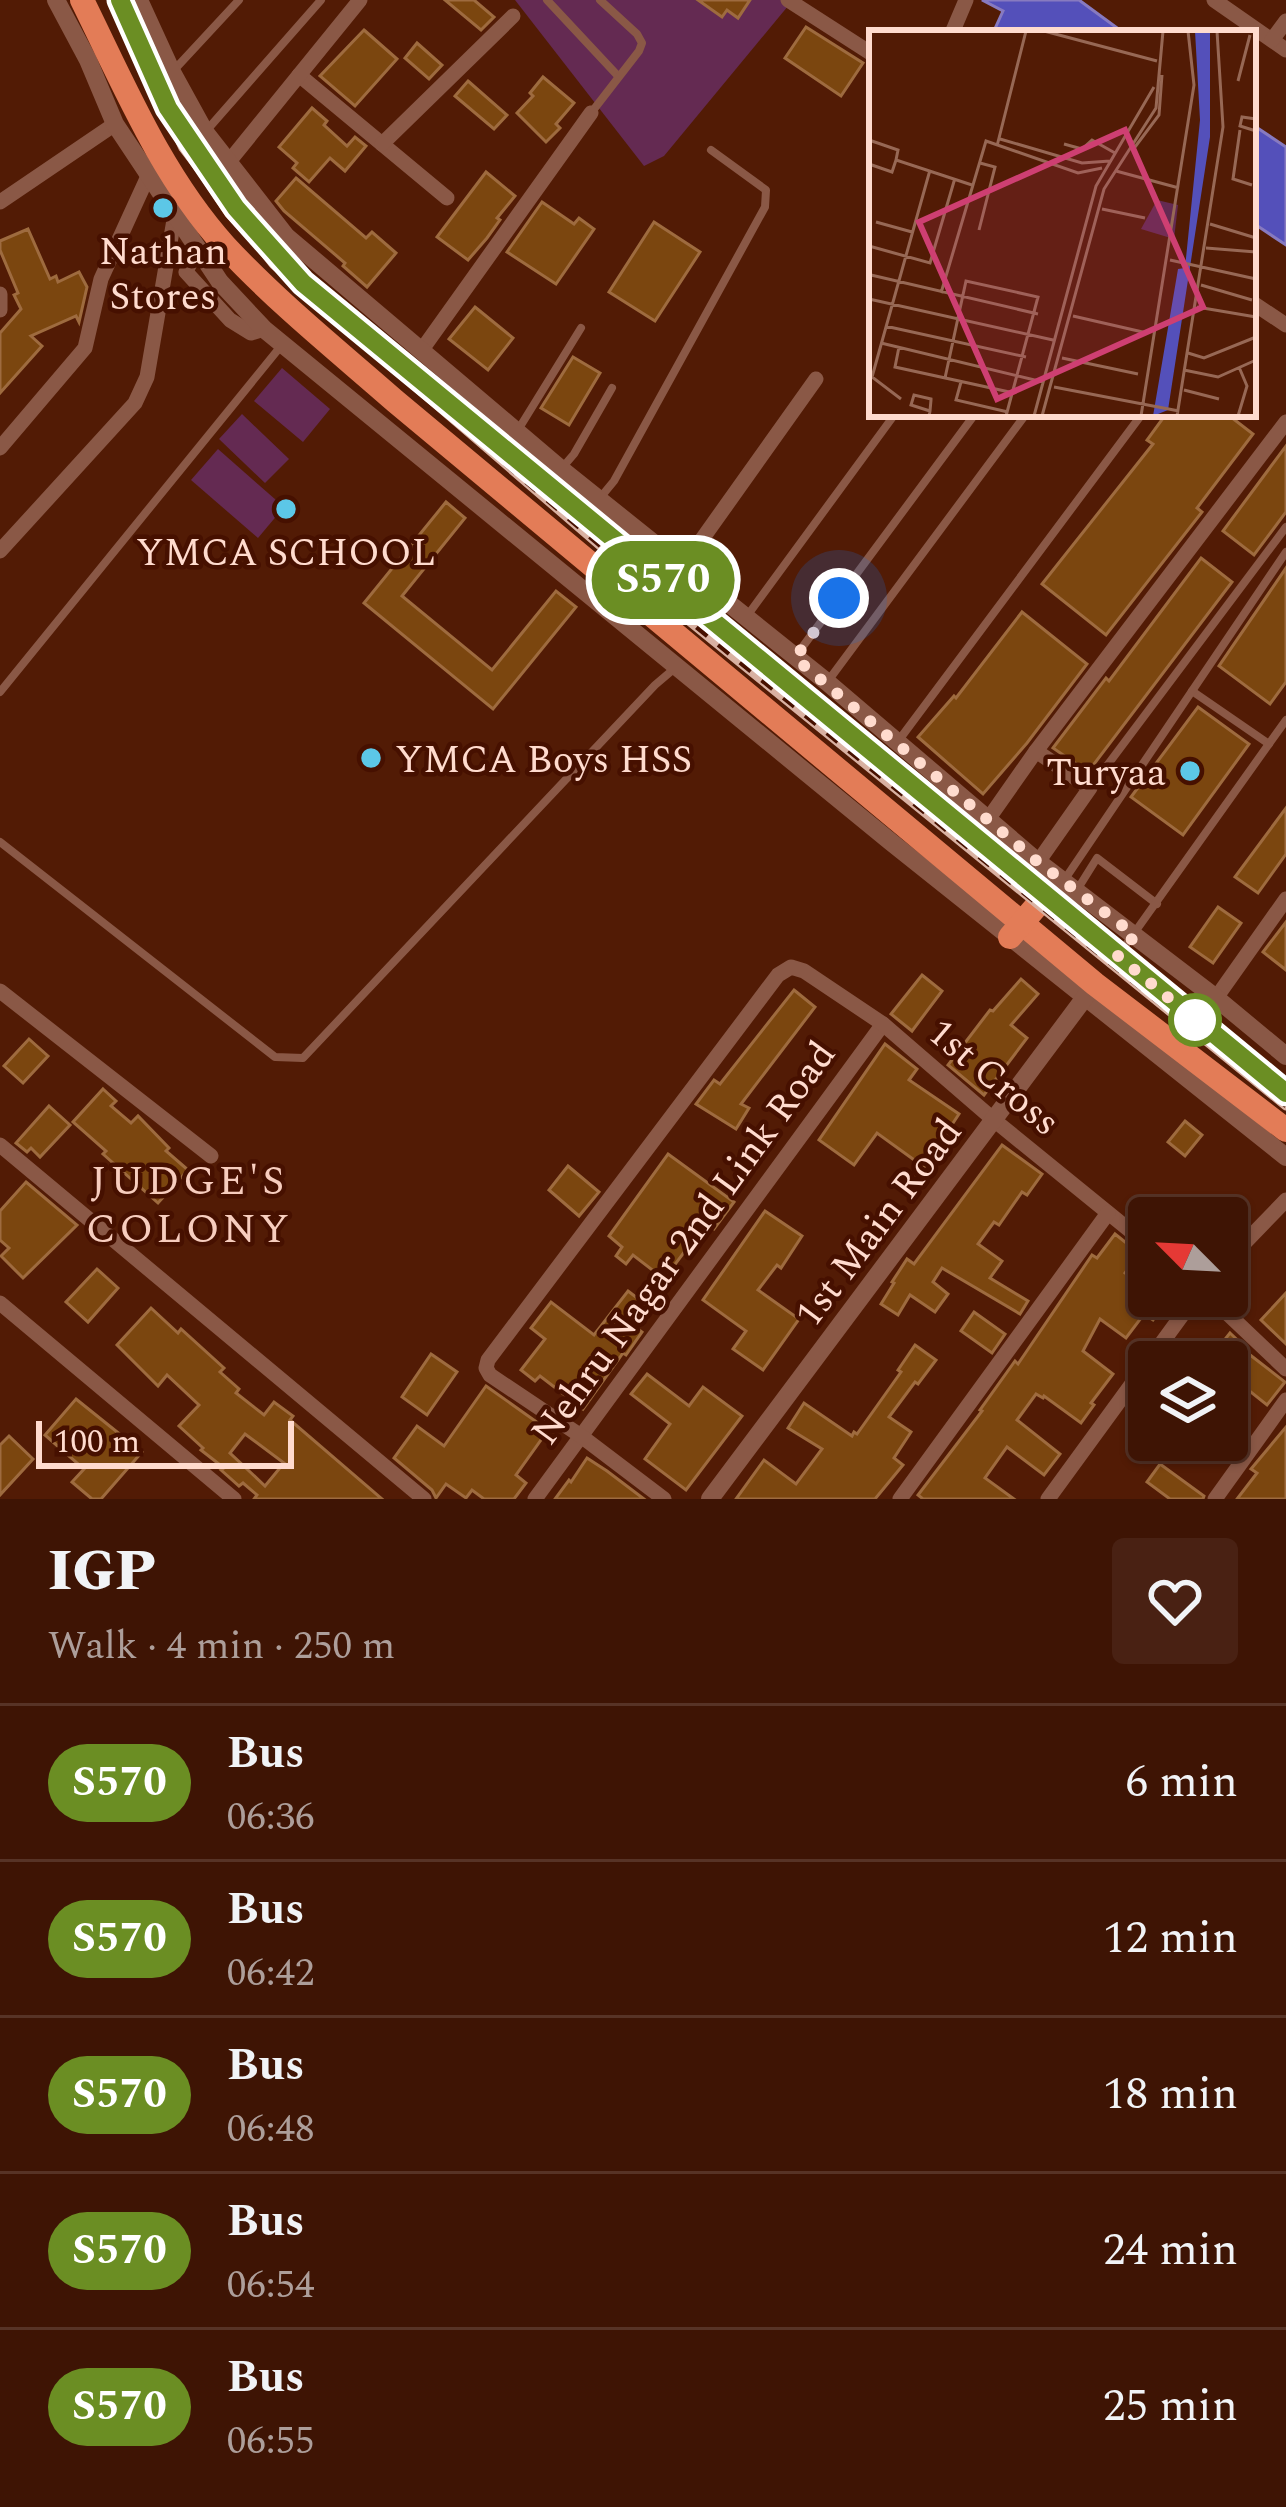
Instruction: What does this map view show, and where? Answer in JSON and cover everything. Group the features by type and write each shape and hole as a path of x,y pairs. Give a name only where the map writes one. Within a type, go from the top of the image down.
{"main road":[{"path":"82,0 164,163 224,245 286,304 1016,930 1090,991 1286,1130"},
{"path":"119,0 168,108 214,153 236,208 303,283 643,563 739,626 1026,866 1062,889 1118,956 1286,1093"},
{"path":"80,44 107,52"},
{"path":"620,589 643,563"},
{"path":"987,906 1026,866"},
{"path":"1016,930 1062,889"},
{"path":"1204,1093 1238,1094"}],"street":[{"path":"56,0 115,124 220,282 264,329 678,665 987,906"},
{"path":"140,0 214,153 286,236 683,566 739,626 827,682 988,818 1026,866 1090,788 1036,751"},
{"path":"214,153 298,75 360,0"},
{"path":"788,0 869,52"},
{"path":"953,30 966,0"},
{"path":"1214,0 1279,45 1286,21"},
{"path":"382,144 513,16"},
{"path":"298,75 447,198"},
{"path":"421,351 591,113"},
{"path":"6,198 115,124"},
{"path":"0,448 85,348 101,279 149,174"},
{"path":"0,551 136,403 147,377 175,214"},
{"path":"0,294 0,310"},
{"path":"1256,305 1286,325"},
{"path":"683,566 816,379"},
{"path":"988,818 1286,422"},
{"path":"1062,889 1135,935 1286,1056"},
{"path":"1216,998 1286,899"},
{"name":"1st Cross","path":"581,1436 490,1375 488,1360 778,974 790,967 804,970 883,1024 1128,1229"},
{"path":"0,991 212,1156"},
{"path":"1090,991 1204,1093 1286,1157"},
{"name":"1st Main Road","path":"710,1499 1090,991"},
{"name":"Nehru Nagar 2nd Link Road","path":"535,1499 883,1024"},
{"path":"0,1145 424,1499"},
{"path":"1248,1240 1286,1200"},
{"path":"900,1499 1108,1213"},
{"path":"0,1303 234,1499"},
{"path":"1048,1499 1181,1317"},
{"path":"1231,1317 1286,1370"},
{"path":"1215,1499 1286,1400"},
{"path":"581,1436 664,1499"}],"lane":[{"path":"172,72 239,0"},
{"path":"214,153 321,0"},
{"path":"548,0 618,76"},
{"path":"591,113 642,43 601,0"},
{"path":"599,499 614,481 765,207 766,190 711,149"},
{"path":"517,431 581,328"},
{"path":"0,692 282,345"},
{"path":"561,469 612,388"},
{"path":"739,626 893,417"},
{"path":"795,658 973,417"},
{"path":"827,682 1024,417"},
{"path":"898,742 1140,417"},
{"path":"1090,788 1286,527"},
{"path":"1062,889 1286,552"},
{"path":"0,842 275,1057 303,1058 678,665"},
{"path":"1192,691 1269,744"},
{"path":"1118,956 1286,720"},
{"path":"1085,849 1157,904"},
{"path":"1062,889 1097,859"}],"shaded area":[{"path":"515,0 793,0 664,156 644,166"},
{"path":"982,0 1079,0 1120,30 994,30 1003,11"},
{"path":"1256,127 1286,147 1286,245 1256,225"},
{"path":"282,368 330,409 303,442 254,401"},
{"path":"242,414 289,459 265,483 219,439"},
{"path":"218,449 284,507 258,538 191,480"}],"building":[{"path":"445,0 474,0 494,17 481,30"},
{"path":"698,0 750,0 738,18 727,10 722,17"},
{"path":"806,27 863,63 841,96 785,58"},
{"path":"364,30 397,59 355,106 320,76"},
{"path":"417,43 442,65 429,79 405,58"},
{"path":"543,77 574,103 546,142 517,113"},
{"path":"468,81 507,115 494,129 455,96"},
{"path":"312,108 347,146 355,137 366,146 345,171 330,158 309,182 279,147"},
{"path":"486,172 515,196 468,260 437,237"},
{"path":"296,178 366,238 372,232 396,253 367,287 276,201"},
{"path":"542,202 574,224 579,218 594,229 556,284 507,252"},
{"path":"654,222 700,252 655,321 609,292"},
{"path":"28,229 50,279 56,276 58,282 79,272 87,287 79,322 76,316 31,336 42,346 0,393 0,333 21,309 0,241"},
{"path":"475,307 513,338 488,370 449,339"},
{"path":"573,357 600,373 569,425 541,408"},
{"path":"1164,417 1231,417 1253,434 1197,508 1202,512 1106,635 1042,584 1153,444 1147,440"},
{"path":"1286,446 1286,512 1254,555 1223,531"},
{"path":"446,502 465,518 402,596 492,670 556,591 576,607 493,709 364,603"},
{"path":"1201,558 1232,582 1088,772 1053,748"},
{"path":"1286,568 1286,682 1270,704 1219,666"},
{"path":"1022,612 1087,664 983,794 918,737 956,698"},
{"name":"Turyaa","path":"1198,707 1249,744 1183,835 1131,797"},
{"path":"1286,808 1286,854 1258,893 1235,877"},
{"path":"1218,907 1241,923 1213,963 1190,947"},
{"path":"1286,922 1286,970 1263,952"},
{"path":"922,975 942,991 912,1031 891,1014"},
{"path":"1021,979 1038,994 1011,1025 1027,1038 984,1095 948,1065"},
{"path":"794,990 815,1007 741,1104 749,1108 736,1129 696,1104 714,1080 720,1084"},
{"path":"29,1039 48,1056 23,1083 4,1066"},
{"path":"885,1044 917,1069 909,1080 959,1114 924,1167 877,1133 854,1165 819,1140"},
{"path":"103,1089 116,1101 111,1106 131,1123 138,1116 188,1170 158,1203 73,1122"},
{"path":"49,1106 70,1125 40,1157 16,1143"},
{"path":"1185,1121 1202,1135 1185,1156 1168,1142"},
{"path":"1002,1145 1042,1174 978,1244 1002,1261 990,1278 1028,1301 1020,1314 942,1268 933,1282 948,1294 935,1312 910,1295 898,1315 881,1304 907,1259 914,1264"},
{"path":"668,1154 734,1202 714,1229 706,1223 664,1279 633,1255 626,1264 616,1256 622,1247 609,1236"},
{"path":"568,1166 599,1192 579,1216 549,1190"},
{"path":"26,1182 77,1225 23,1278 1,1256 9,1248 0,1240 0,1211"},
{"path":"765,1211 802,1236 781,1268 777,1265 758,1290 799,1319 763,1370 733,1349 746,1331 703,1300"},
{"path":"1115,1234 1128,1244 1128,1317 1142,1317 1126,1338 1100,1319 1083,1351 1113,1374 1081,1423 1036,1394 1017,1420 1060,1454 1044,1475 1007,1447 985,1478 1014,1499 923,1499 918,1495 1015,1361 1018,1364 1092,1255 1097,1258"},
{"path":"97,1269 118,1288 88,1322 66,1302"},
{"path":"628,1291 649,1307 634,1326 642,1332 583,1409 540,1376 535,1381 521,1370 545,1339 531,1328 551,1302 594,1335"},
{"path":"1286,1293 1286,1344 1261,1320"},
{"path":"151,1308 224,1368 220,1372 239,1389 236,1393 264,1415 274,1402 382,1499 254,1499 257,1495 243,1483 239,1486 179,1426 199,1405 167,1375 158,1386 117,1345","holes":["245,1434 284,1463 265,1486 230,1453"]},
{"path":"974,1312 1005,1334 992,1353 961,1331"},
{"path":"915,1345 936,1360 889,1417 911,1432 894,1458 903,1465 875,1499 736,1499 764,1460 796,1484 822,1449 788,1428 804,1403 852,1436 857,1434"},
{"path":"1248,1353 1285,1382 1267,1405 1248,1390"},
{"path":"431,1354 457,1372 427,1415 402,1397"},
{"path":"647,1374 689,1406 703,1387 742,1416 686,1490 645,1459 670,1424 631,1394"},
{"path":"486,1386 548,1430 516,1475 526,1483 514,1499 484,1499 472,1490 466,1498 446,1484 436,1498 394,1458 417,1426 444,1446"},
{"path":"76,1399 142,1452 101,1499 92,1499 72,1482 84,1469 45,1435"},
{"path":"1286,1427 1286,1499 1237,1499 1257,1473 1251,1469"},
{"path":"9,1436 33,1459 0,1495 0,1445"},
{"path":"587,1458 607,1471 644,1499 555,1499"},
{"path":"1160,1464 1203,1499 1170,1499 1147,1482"}],"railway":[{"path":"114,0 183,148 273,264 663,600 1286,1106"}],"bus line":[{"name":"S570","path":"120,0 168,108 236,208 303,283 1286,1093"}],"place":[{"name":"Nathan Stores","path":"163,208"},
{"name":"YMCA SCHOOL","path":"286,509"},
{"name":"YMCA Boys HSS","path":"371,758"},
{"name":"Turyaa","path":"1190,771"}],"district":[{"name":"JUDGE'S COLONY","path":"189,1203"}],"route":[{"path":"839,598 795,658 1038,862 1135,935 1118,956 1195,1020"}]}
